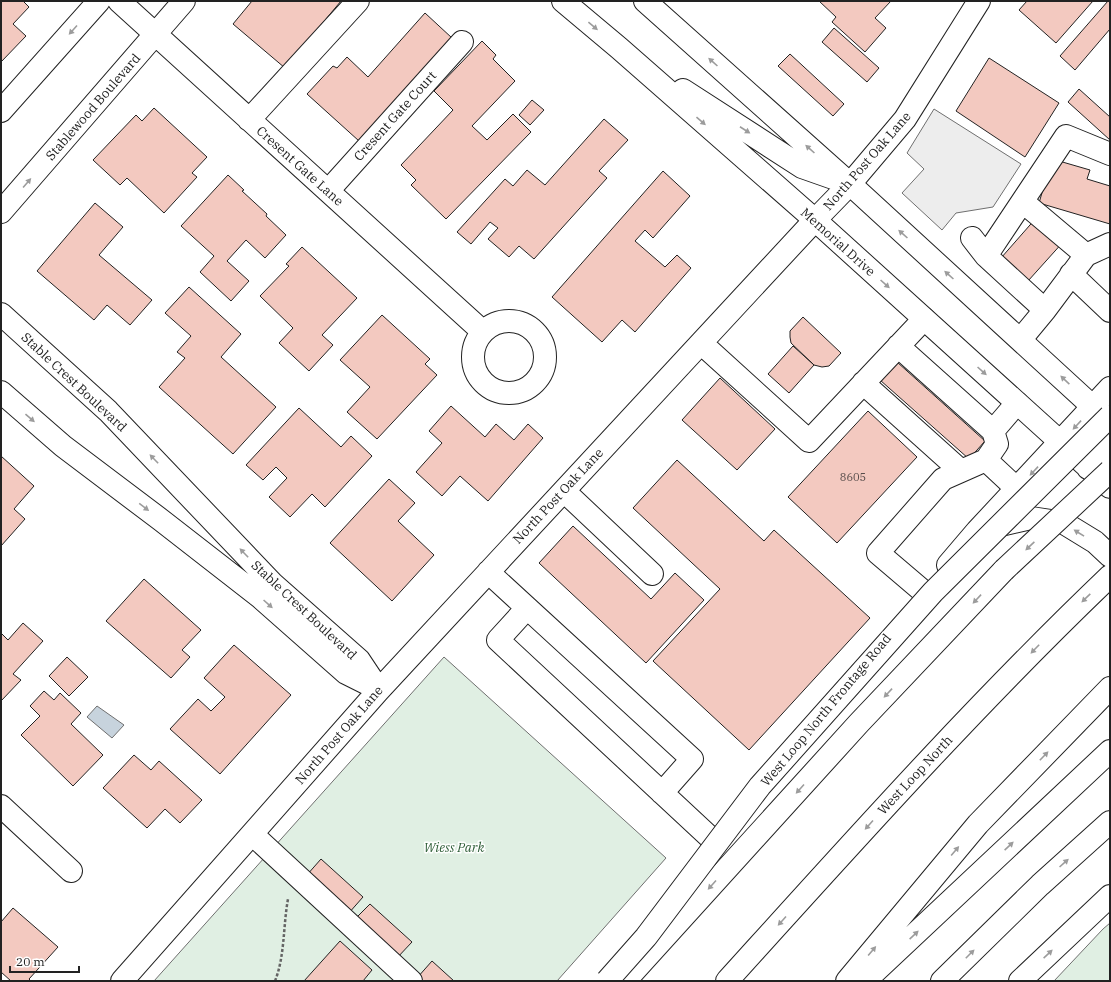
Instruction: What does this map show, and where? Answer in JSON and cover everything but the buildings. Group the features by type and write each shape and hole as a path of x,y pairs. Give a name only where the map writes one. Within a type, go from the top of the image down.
{"main road":[{"path":"1,111 99,1"},
{"name":"Cresent Gate Lane","path":"119,1 482,332"},
{"name":"Stablewood Boulevard","path":"1,212 184,1"},
{"path":"250,120 358,1"},
{"name":"Memorial Drive","path":"563,1 619,48 815,220 1110,487"},
{"path":"645,1 1102,411 1110,422"},
{"name":"North Post Oak Lane","path":"122,981 379,690 850,184 905,119 979,1"},
{"name":"Cresent Gate Court","path":"328,191 462,42"},
{"path":"619,48 802,167 850,184"},
{"path":"986,256 1066,136 1110,154"},
{"path":"1023,202 1086,255"},
{"path":"972,238 986,256 1045,310"},
{"path":"1021,339 1045,310 1086,255 1110,244"},
{"path":"1071,274 1110,311"},
{"name":"Stable Crest Boulevard","path":"1,314 108,412 273,584 359,660 379,690"},
{"path":"701,343 809,441 924,319"},
{"path":"898,346 993,431 997,444 986,460 943,479 878,553 924,593"},
{"path":"863,383 961,471"},
{"path":"607,981 646,937 760,786 933,592 1102,411 1110,388"},
{"name":"Stable Crest Boulevard","path":"1,392 63,446 260,597 346,673 379,690"},
{"path":"993,431 1017,403"},
{"name":"West Loop North Frontage Road","path":"596,981 661,908 977,531 1060,442 1102,411"},
{"path":"1088,468 1110,445"},
{"path":"986,460 1017,489"},
{"path":"625,981 859,723 1004,570 1110,471"},
{"path":"564,491 652,574"},
{"path":"977,531 1031,518 1064,523 1095,542 1110,556"},
{"path":"488,572 692,759 662,793"},
{"name":"West Loop North","path":"728,981 915,774 1063,621 1110,576"},
{"path":"527,608 498,640 716,843"},
{"path":"847,981 978,824 1110,688"},
{"path":"865,981 1110,751"},
{"path":"1,806 71,871"},
{"path":"942,981 1040,885 1110,822"},
{"path":"252,834 411,981"},
{"path":"1020,981 1110,896"}],"path":[{"path":"275,981 281,960 285,916 294,873"}],"green space":[{"name":"Wiess Park","path":"444,657 666,858 557,981 154,981"},
{"path":"1110,923 1110,981 1054,981 1103,929"}],"shaded area":[{"path":"934,109 1021,164 993,207 956,213 942,230 902,193 924,169 907,153"},
{"path":"97,706 124,725 112,738 87,717"}]}
